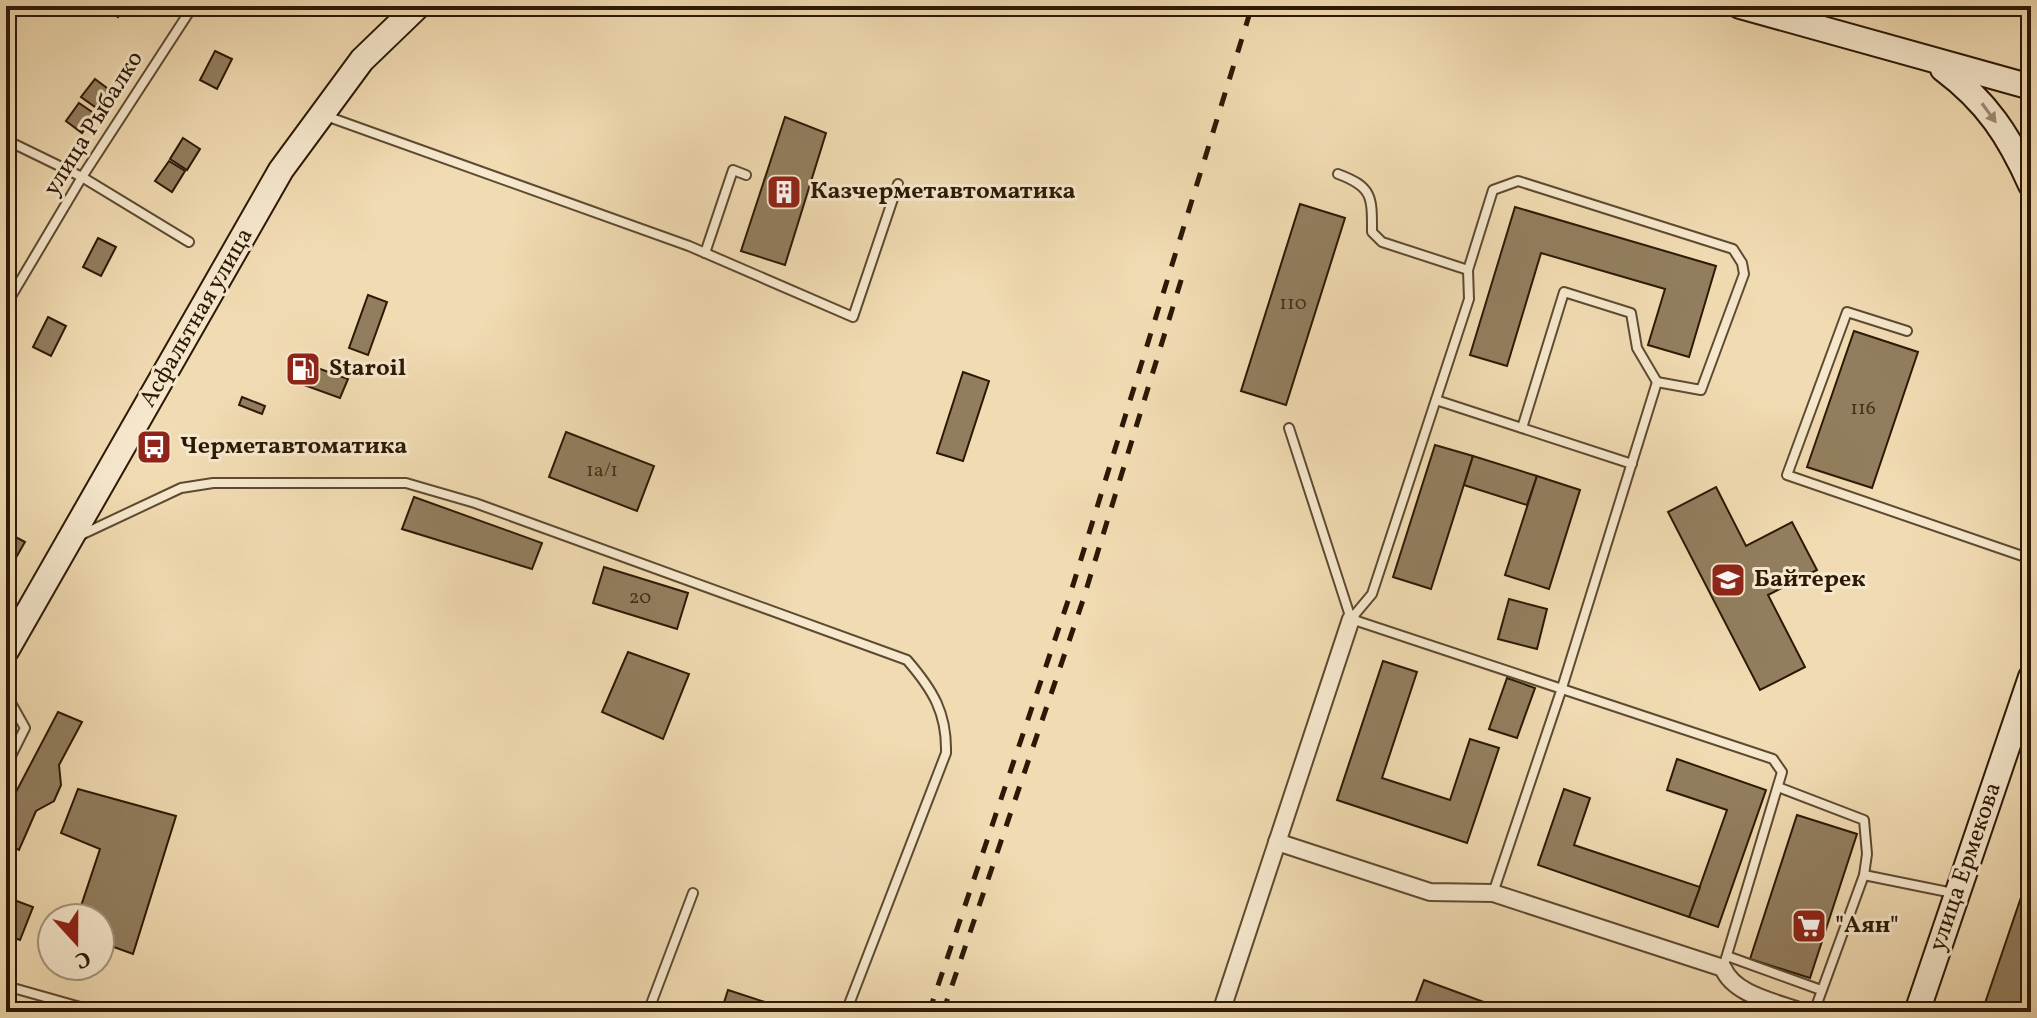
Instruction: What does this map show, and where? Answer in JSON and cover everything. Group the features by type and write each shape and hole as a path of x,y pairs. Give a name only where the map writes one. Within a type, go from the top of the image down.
{"main road":[{"name":"Асфальтная улица","path":"6,651 281,170 362,60 418,6"},
{"path":"1740,6 2031,87"},
{"path":"1932,61 1975,93 2017,155 2031,185"},
{"name":"улица Ермекова","path":"1917,1012 2031,677"}],"street":[{"path":"1221,1012 1351,619"},
{"path":"1277,842 1430,892 1493,893 1725,962 1728,980 1745,991 1801,1012"}],"lane":[{"name":"улица Рыбалко","path":"6,305 82,177 193,6"},
{"path":"322,115 705,253 853,317 898,184"},
{"path":"6,140 82,177 189,242"},
{"path":"705,253 733,170 746,175"},
{"path":"1338,174 1359,182 1372,199 1372,232 1382,242 1468,270"},
{"path":"1351,619 1372,594 1469,299 1468,270 1493,190 1518,181 1733,249 1742,263 1744,274 1701,390 1657,382"},
{"path":"1493,893 1561,691 1657,382 1637,348 1631,313 1564,292 1522,428"},
{"path":"1907,331 1847,312 1787,475 2031,559"},
{"path":"1436,400 1632,464"},
{"path":"1289,428 1351,619"},
{"path":"69,540 181,488 213,483 406,483 475,503 907,660 935,692 947,728 946,753 846,1012"},
{"path":"1351,619 1773,759 1782,772 1725,962 1821,990"},
{"path":"6,694 25,728 6,766"},
{"path":"1778,787 1864,820 1867,854 1864,875 1814,1012"},
{"path":"1864,875 1957,894"},
{"path":"648,1012 693,893"},
{"path":"6,986 98,1012"}],"building":[{"path":"101,6 124,6 118,17"},
{"path":"215,51 232,59 217,89 200,80"},
{"path":"95,79 111,91 98,109 81,97"},
{"path":"79,103 95,114 82,133 66,121"},
{"name":"Казчерметавтоматика","path":"785,117 826,133 785,265 741,251"},
{"path":"183,138 200,149 187,170 170,159"},
{"path":"169,161 185,171 172,192 155,181"},
{"path":"1300,204 1345,218 1286,405 1241,391"},
{"path":"1515,207 1716,266 1689,357 1648,345 1665,289 1541,253 1507,366 1470,355"},
{"path":"98,238 116,247 101,276 83,267"},
{"path":"368,295 387,302 368,355 349,348"},
{"path":"48,317 66,326 51,356 33,347"},
{"path":"1854,331 1918,352 1872,488 1807,467"},
{"path":"298,361 348,379 340,398 290,380"},
{"path":"963,372 989,381 963,461 937,453"},
{"path":"242,397 265,406 262,414 239,405"},
{"path":"566,432 654,466 637,511 549,477"},
{"path":"1435,445 1473,456 1431,589 1393,577"},
{"path":"1473,456 1537,476 1527,505 1464,485"},
{"path":"1537,476 1580,490 1549,589 1505,575"},
{"path":"1716,487 1746,546 1792,522 1817,570 1768,595 1805,667 1760,690 1668,512"},
{"path":"414,497 542,543 532,569 402,529"},
{"path":"6,532 25,542 6,575"},
{"path":"604,567 688,593 677,629 593,603"},
{"path":"1509,599 1547,609 1537,649 1498,639"},
{"path":"628,652 689,674 663,739 602,712"},
{"path":"1383,661 1417,672 1382,778 1450,800 1470,739 1499,748 1467,843 1337,800"},
{"path":"1507,678 1535,688 1517,738 1489,729"},
{"path":"58,712 82,722 59,765 61,785 54,801 36,811 19,850 6,844 6,811"},
{"path":"1677,759 1766,790 1718,927 1689,917 1727,810 1667,790"},
{"path":"78,789 176,816 133,954 116,948 116,902 82,902 100,849 61,833"},
{"path":"1564,789 1590,798 1574,845 1700,887 1689,917 1538,865"},
{"path":"1797,815 1857,834 1810,978 1750,959"},
{"path":"2031,868 2031,974 2018,1012 1982,1012"},
{"path":"6,897 33,907 20,940 6,935"},
{"path":"1424,980 1511,1012 1412,1012"},
{"path":"728,990 768,1003 765,1012 721,1012"}],"railway":[{"path":"929,1012 1069,598 1252,6"},
{"path":"943,1012 1083,600 1183,274"}],"place":[{"name":"Казчерметавтоматика","path":"784,192"},
{"name":"Staroil","path":"303,369"},
{"name":"Черметавтоматика","path":"154,447"},
{"name":"Байтерек","path":"1728,580"},
{"name":"\"Аян\"","path":"1809,926"}]}
